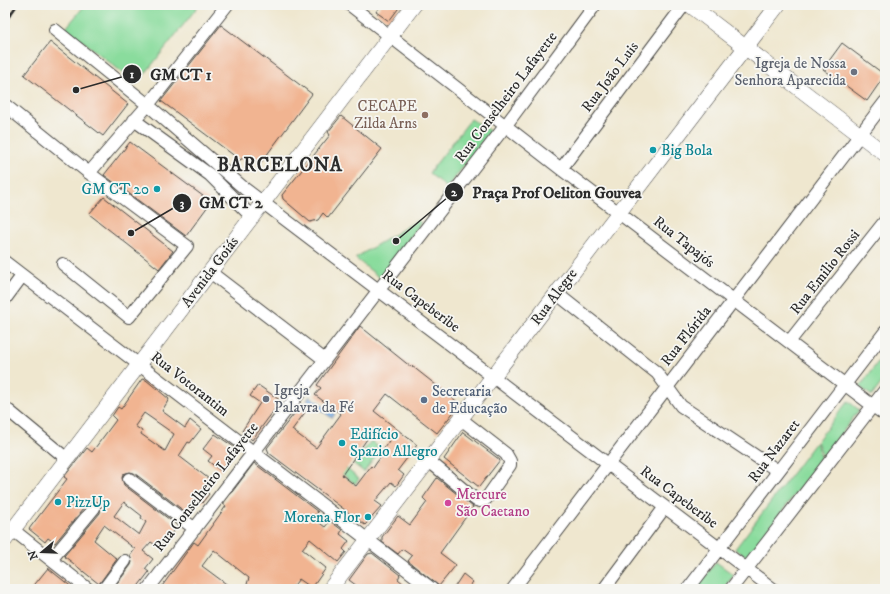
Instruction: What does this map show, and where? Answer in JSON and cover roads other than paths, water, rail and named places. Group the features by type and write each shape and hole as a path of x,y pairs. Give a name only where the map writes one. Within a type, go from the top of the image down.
{"main road":[{"name":"Avenida Goiás","path":"8,531 67,459 414,5"},
{"path":"690,5 885,154"},
{"name":"Rua Alegre","path":"330,589 494,378 556,293 778,5"}],"street":[{"path":"89,173 148,105 227,5"},
{"name":"Rua Tapajós","path":"350,5 561,169 885,415"},
{"name":"Rua Conselheiro Lafayette","path":"148,589 506,125 595,5"},
{"name":"Rua João Luis","path":"561,169 684,5"},
{"name":"Rua Capeberibe","path":"55,30 148,105 263,203 379,289 773,589"},
{"name":"Rua Flórida","path":"513,589 885,102"},
{"path":"5,105 89,173 187,246 129,317 63,264"},
{"path":"134,120 210,175 252,217"},
{"name":"Rua Emilio Rossi","path":"789,342 885,221"},
{"name":"Rua Votorantim","path":"5,262 140,364 253,454 368,539 432,589"},
{"path":"210,272 325,360"},
{"path":"5,299 22,276"},
{"path":"556,293 657,373 681,406 778,471"},
{"name":"Rua Nazaret","path":"688,589 885,332"},
{"path":"731,589 885,390"},
{"path":"9,412 67,459"},
{"path":"429,461 476,500 480,502 486,499 510,465 510,461 506,454 461,419"},
{"path":"129,479 195,529"},
{"path":"604,589 665,507"},
{"path":"51,560 94,508"},
{"path":"8,531 51,560 88,589"},
{"path":"104,589 125,561"}],"water":[{"path":"310,396 335,414 332,418 307,400"}],"railway":[{"path":"5,22 17,5"}],"place":[{"name":"Igreja de Nossa Senhora Aparecida","path":"854,72"},
{"name":"GM CT 1","path":"76,90"},
{"name":"CECAPE Zilda Arns","path":"425,115"},
{"name":"Big Bola","path":"653,150"},
{"name":"GM CT 20","path":"157,189"},
{"name":"GM CT 2","path":"131,233"},
{"name":"Praça Prof Oeliton Gouvea","path":"396,241"},
{"name":"Igreja Palavra da Fé","path":"266,399"},
{"name":"Secretaria de Educação","path":"424,400"},
{"name":"Edifício Spazio Allegro","path":"342,443"},
{"name":"PizzUp","path":"58,502"},
{"name":"Mercure São Caetano","path":"448,503"},
{"name":"Morena Flor","path":"368,517"}],"district":[{"name":"BARCELONA","path":"280,165"}]}
